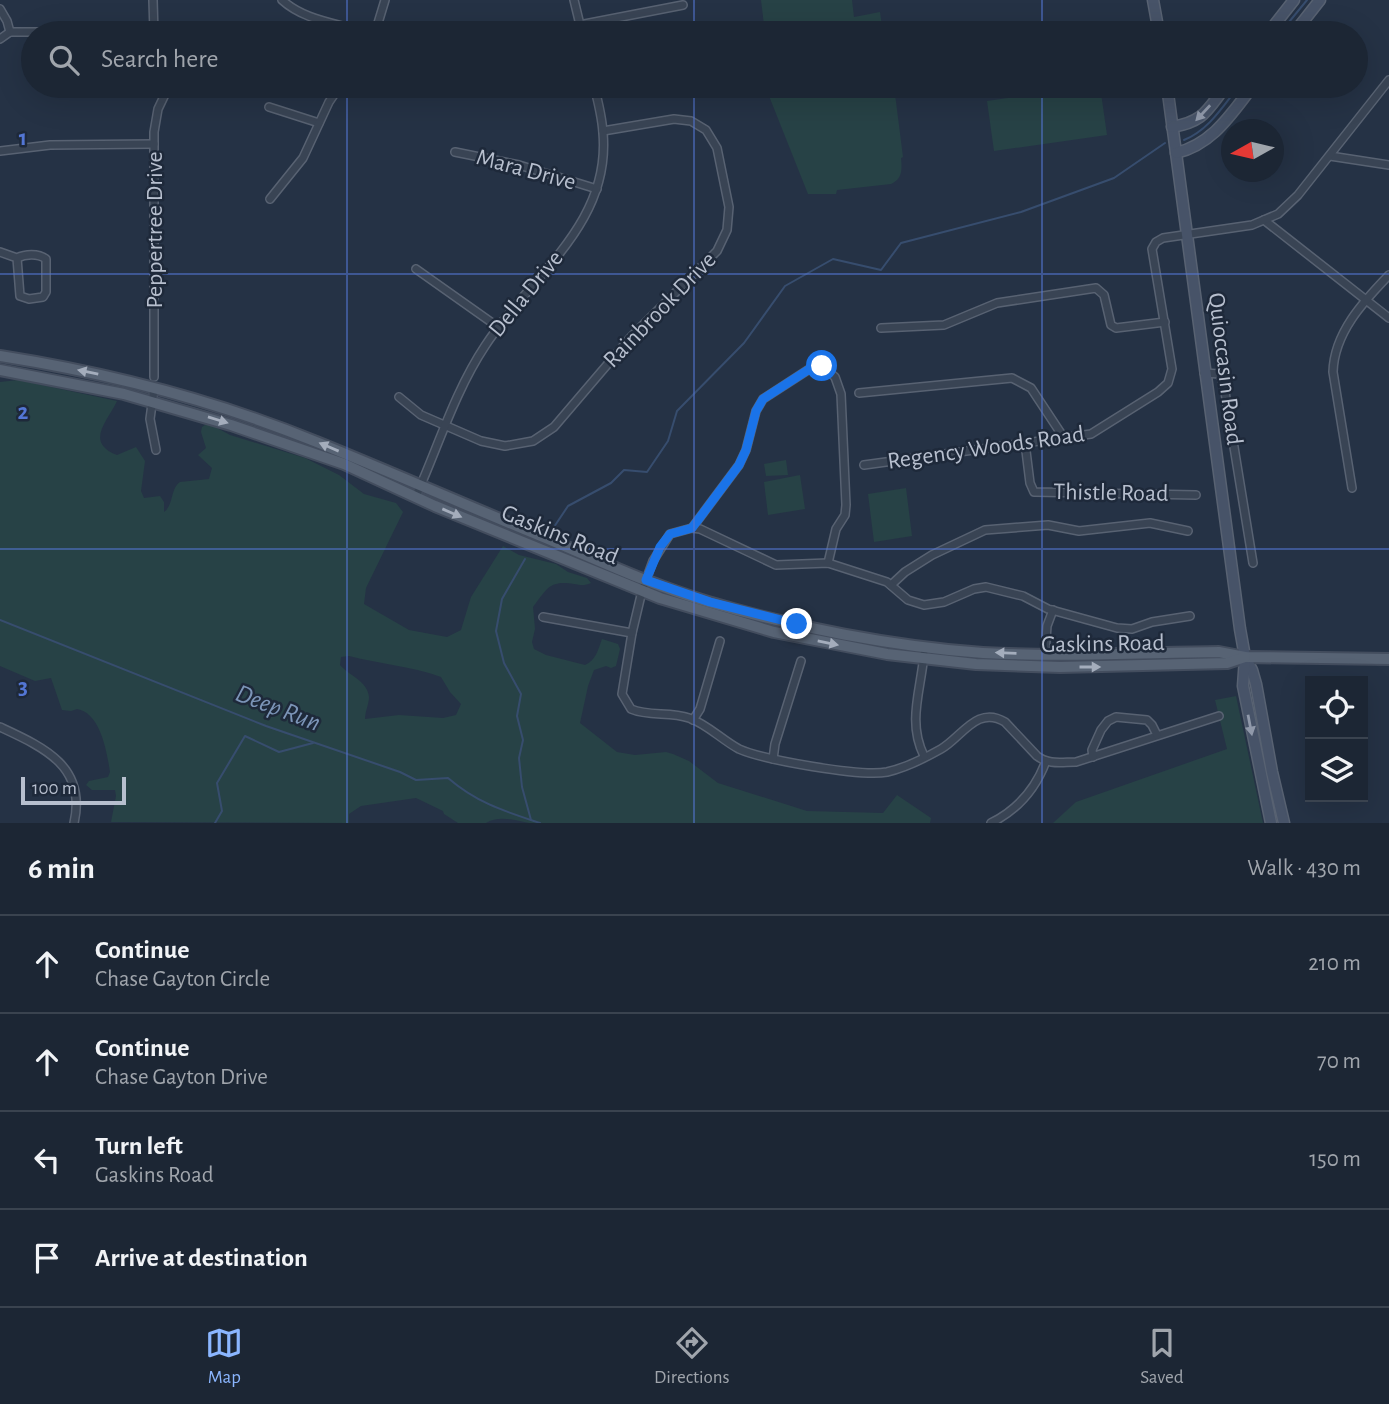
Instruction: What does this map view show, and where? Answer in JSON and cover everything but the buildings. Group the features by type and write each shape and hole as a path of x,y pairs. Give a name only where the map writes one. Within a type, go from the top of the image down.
{"main road":[{"path":"1153,0 1157,21"},
{"path":"1277,21 1294,0"},
{"path":"1303,21 1320,0"},
{"name":"Quioccasin Road","path":"1168,98 1245,657 1243,686 1271,823"},
{"path":"1172,127 1199,120 1216,98"},
{"path":"1176,153 1196,146 1212,136 1243,98"},
{"name":"Gaskins Road","path":"0,356 91,373 263,422 644,585 680,605 774,632 849,647 989,664 1087,667 1227,663 1245,657"},
{"name":"Gaskins Road","path":"0,370 77,383 152,401 232,425 419,491"},
{"name":"Gaskins Road","path":"644,585 745,612 839,632 985,653 1219,652 1245,657 1389,659"},
{"name":"Quioccasin Road","path":"1245,657 1256,684 1284,823"}],"street":[{"path":"153,0 154,21"},
{"path":"282,0 296,11 326,21"},
{"path":"379,21 385,0"},
{"path":"574,0 579,21"},
{"path":"615,21 683,5"},
{"path":"0,9 10,32"},
{"path":"0,39 10,32 21,32"},
{"path":"1186,236 1252,225 1279,214 1298,195 1389,80"},
{"name":"Peppertree Drive","path":"155,377 154,144 158,109 163,98"},
{"path":"270,200 303,158 333,98"},
{"name":"Della Drive","path":"419,491 472,367 498,327 587,215 597,189 603,158 603,131 596,98"},
{"path":"269,107 319,123"},
{"name":"Rainbrook Drive","path":"399,397 413,411 495,445 519,446 541,437 554,427 630,338 695,275 720,246 729,224 729,207 717,148 706,130 691,121 674,119 603,131"},
{"path":"0,151 50,145 154,144"},
{"name":"Mara Drive","path":"455,152 519,165 597,189"},
{"path":"1330,156 1389,165"},
{"path":"1264,220 1389,318"},
{"name":"Regency Woods Road","path":"864,465 1096,432 1158,392 1167,383 1172,369 1152,247 1158,240 1186,236"},
{"path":"0,252 17,258 26,255 46,259 46,292 43,297 29,299 20,296 17,258"},
{"path":"416,268 498,327"},
{"path":"1352,488 1333,372 1333,356 1345,329 1389,275"},
{"path":"881,328 944,326 997,303 1097,288 1104,295 1109,321 1116,328 1165,322"},
{"path":"692,528 739,465 746,450 756,411 763,399 814,366 822,366 835,377 841,394 846,505 845,515 836,529 828,563"},
{"path":"1204,373 1220,374 1224,386 1253,563"},
{"path":"859,393 1012,378 1031,388 1064,438"},
{"path":"154,389 151,427 156,450"},
{"name":"Thistle Road","path":"1025,443 1030,484 1034,492 1196,495"},
{"path":"891,585 905,572 932,555 985,530 1048,525 1079,531 1150,523 1188,531"},
{"path":"1189,616 1152,622 1132,629 1117,628 1053,610 1023,596 986,587 974,589 944,602 924,605 908,600 891,585 828,563 776,565 700,528 692,528 670,534 660,547 644,585 632,633 622,694 631,709 648,714 688,717 740,749 758,756 874,774 902,768 943,748 978,719 1000,719 1046,761 1076,762 1219,716"},
{"path":"1045,654 1047,626 1053,610"},
{"path":"543,617 632,633"},
{"path":"693,720 700,709 720,641"},
{"path":"924,756 914,723 925,646"},
{"path":"773,759 775,744 801,661"},
{"path":"1093,757 1092,750 1101,730 1108,721 1116,718 1147,720 1157,735"},
{"path":"0,727 39,746 62,764 75,791 74,823"},
{"path":"991,823 1007,814 1037,783 1046,761"}],"green space":[{"path":"761,0 852,0 854,17 880,12 881,21 764,21"},
{"path":"770,98 896,98 903,157 900,176 895,182 837,190 836,194 808,194"},
{"path":"1008,98 1102,98 1107,135 994,151 987,101"},
{"path":"18,380 117,401 101,431 102,444 117,455 136,447 145,461 141,491 144,498 160,496 164,502 164,512 180,482 209,479 212,468 198,455 206,448 201,432 202,427 208,423 230,435 305,458 339,475 364,494 396,503 403,512 366,588 364,604 409,630 447,637 461,630 471,597 503,546 519,555 556,564 568,572 587,578 591,583 559,583 549,587 533,607 535,629 532,642 534,649 546,655 585,665 598,651 602,639 618,644 620,649 616,666 594,670 580,723 617,752 635,755 666,752 673,754 689,761 718,783 807,811 883,813 897,795 931,818 930,823 529,823 501,819 486,823 458,823 443,811 416,798 361,806 349,814 349,823 111,822 115,790 92,790 86,785 89,781 108,777 110,772 101,735 92,718 77,709 62,710 51,678 35,681 0,666 0,382","holes":["349,656 441,677 461,704 456,715 443,718 399,715 365,719 368,691 340,665 341,657"]},
{"path":"786,460 788,475 766,476 764,464"},
{"path":"800,475 805,509 768,515 764,482"},
{"path":"906,488 912,536 874,542 868,494"},
{"path":"1236,696 1263,823 1053,823 1076,802 1227,749 1215,700"}],"waterway":[{"path":"1290,21 1307,0"},
{"path":"1184,140 1208,124 1230,98"},
{"path":"552,530 568,506 611,483 624,470 647,472 668,441 677,411 744,343 785,286 833,259 881,270 901,243 1021,212 1114,178 1165,143"},
{"path":"525,559 502,599 496,631 504,663 521,694 517,716 523,740 519,758 522,787 531,820"},
{"name":"Deep Run","path":"0,620 266,726 400,772 416,780 448,778 480,800 540,823"},
{"path":"215,823 222,811 217,783 245,736 279,752 313,743"}],"route":[{"path":"797,624 710,602 646,580 660,547 670,534 692,528 739,465 746,450 756,411 763,399 814,366 822,366"}]}
